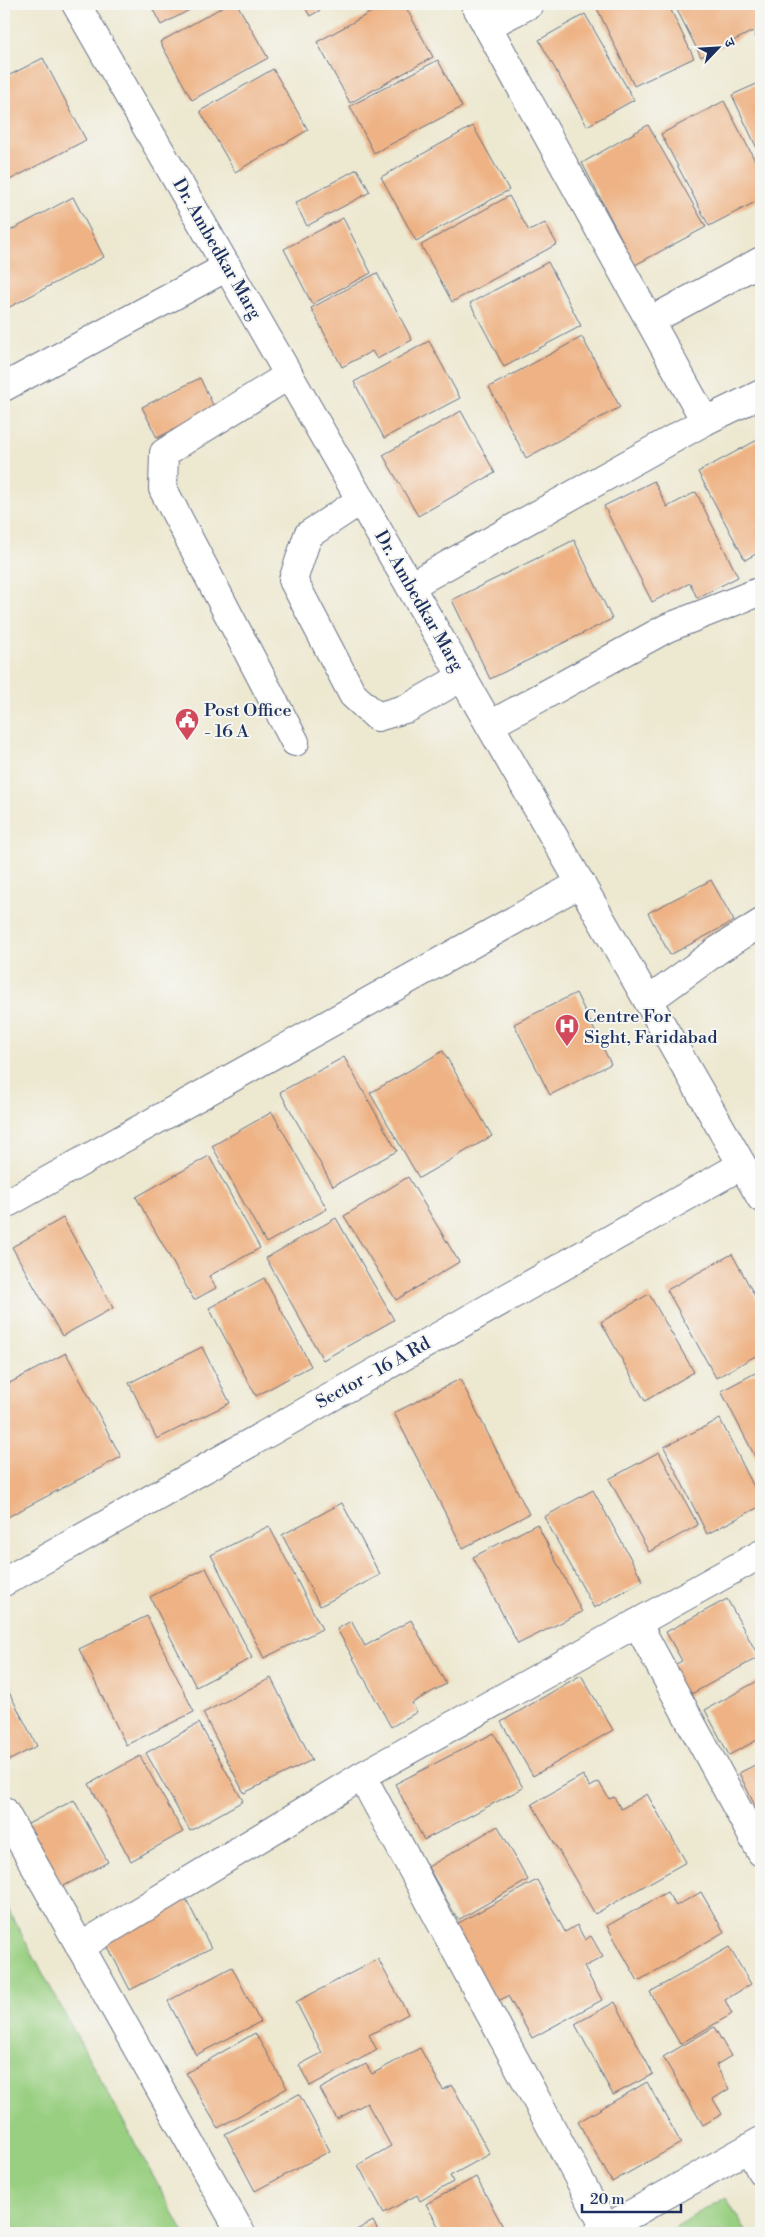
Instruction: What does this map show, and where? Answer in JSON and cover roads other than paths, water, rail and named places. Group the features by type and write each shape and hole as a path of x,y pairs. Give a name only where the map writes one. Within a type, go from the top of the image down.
{"street":[{"name":"Dr. Ambedkar Marg","path":"76,4 761,1198"},
{"path":"530,4 481,15 705,421"},
{"path":"650,321 761,262"},
{"path":"4,387 227,266"},
{"path":"289,375 164,453 163,489 295,742"},
{"path":"410,586 705,421 761,394"},
{"path":"361,500 308,535 293,580 353,695 376,717 408,708 462,677"},
{"path":"490,725 667,628 761,591"},
{"path":"4,1205 581,883"},
{"path":"648,1001 718,950 761,923"},
{"name":"Sector - 16 A Rd","path":"5,1577 742,1165"},
{"path":"80,1947 362,1776 761,1554"},
{"path":"637,1623 761,1852"},
{"path":"362,1776 602,2231 757,2153"},
{"path":"4,1811 241,2233"}],"place":[{"name":"Post Office - 16 A","path":"187,741"},
{"name":"Centre For Sight, Faridabad","path":"567,1047"}]}
